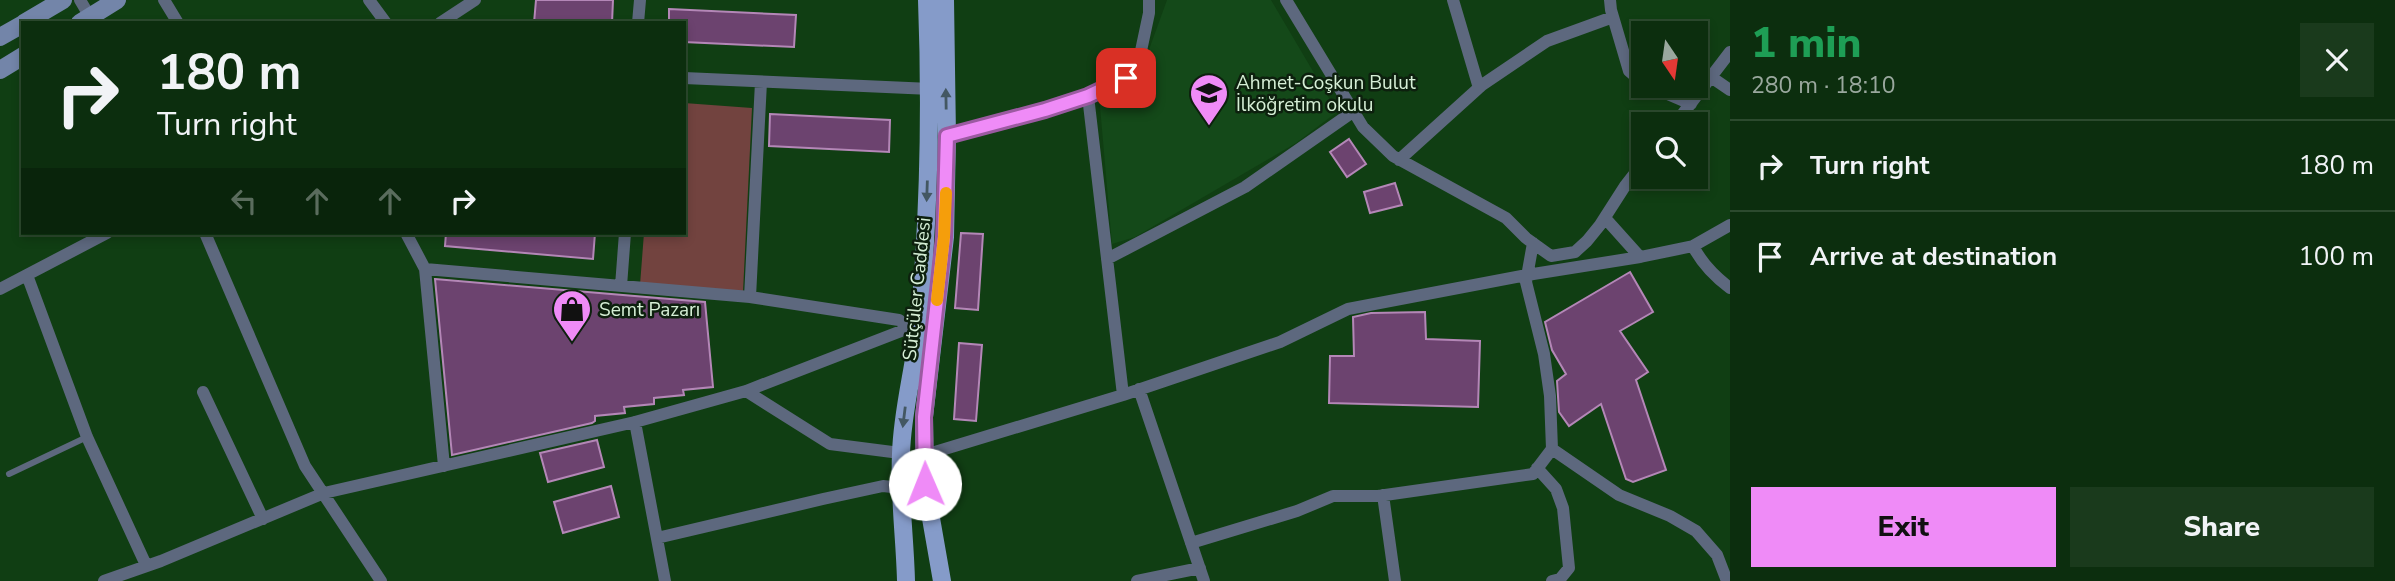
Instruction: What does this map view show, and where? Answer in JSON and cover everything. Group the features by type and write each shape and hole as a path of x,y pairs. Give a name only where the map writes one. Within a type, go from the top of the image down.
{"main road":[{"path":"27,21 63,0"},
{"path":"88,21 117,0"},
{"name":"Sütçüler Caddesi","path":"906,581 901,453 914,328 931,89 927,0"},
{"name":"Sütçüler Caddesi","path":"942,581 925,484 924,417 944,237 947,136 945,0"},
{"path":"0,37 21,25"},
{"path":"0,70 21,58"}],"street":[{"path":"80,0 88,21"},
{"path":"164,0 177,21"},
{"path":"369,0 385,21"},
{"path":"443,21 475,0"},
{"path":"638,21 640,0"},
{"path":"947,136 1023,117 1088,96 1126,78 1138,65 1149,13 1149,0"},
{"path":"1286,0 1363,127 1399,160 1506,218 1551,256 1575,252 1587,241 1631,178"},
{"path":"1453,0 1479,88"},
{"path":"1610,0 1631,73"},
{"path":"1399,160 1479,88 1547,41 1613,17"},
{"path":"1685,112 1730,52"},
{"path":"1711,77 1730,90"},
{"path":"686,78 931,89"},
{"path":"750,298 761,82"},
{"path":"1088,96 1123,395"},
{"path":"1677,98 1691,104"},
{"path":"1107,259 1245,187 1354,111"},
{"path":"1605,218 1640,257"},
{"path":"925,455 1139,390 1280,342 1348,309 1693,246 1730,225"},
{"path":"0,289 103,235"},
{"path":"206,235 305,466 381,581"},
{"path":"407,235 425,269 444,466"},
{"path":"621,286 625,235"},
{"path":"1191,543 1297,511 1333,496 1384,495 1533,474 1552,449 1550,396 1544,355 1526,282 1533,243"},
{"path":"1693,246 1713,275 1730,288"},
{"path":"425,269 750,298 899,320 914,328"},
{"path":"27,275 87,437 146,565"},
{"path":"104,581 161,561 324,493 635,422 746,391 914,328"},
{"path":"1137,581 1202,575 1139,390"},
{"path":"746,391 830,444 901,453"},
{"path":"203,393 263,519"},
{"path":"635,422 665,581"},
{"path":"1552,449 1619,495 1670,516 1696,531 1717,555 1727,581"},
{"path":"1537,468 1556,489 1563,508 1569,568 1560,579 1552,581"},
{"path":"657,538 883,486 901,488"},
{"path":"1384,495 1395,581"}],"lane":[{"path":"9,474 87,437"}],"shaded area":[{"name":"Ahmet-Coşkun Bulut İlköğretim okulu","path":"1167,0 1271,0 1337,112 1296,143 1135,237 1112,244 1099,95 1142,69"},
{"path":"686,103 752,108 743,292 640,285 644,235 686,235"}],"building":[{"path":"536,0 613,0 612,21 534,21"},
{"path":"669,9 796,15 794,47 686,42 686,21 669,21"},
{"path":"770,114 890,120 889,152 769,146"},
{"path":"1349,139 1366,164 1347,177 1330,152"},
{"path":"1395,183 1402,205 1370,213 1364,192"},
{"path":"961,233 983,234 978,310 955,308"},
{"path":"446,235 595,235 593,259 445,246"},
{"path":"1630,272 1653,312 1620,331 1648,372 1636,380 1666,470 1633,482 1626,479 1601,404 1569,426 1559,412 1557,381 1566,374 1552,350 1545,322"},
{"name":"Semt Pazarı","path":"435,279 705,302 713,387 683,390 684,395 654,398 654,404 624,407 625,413 595,416 592,423 452,455"},
{"path":"1425,312 1426,339 1480,341 1478,407 1329,403 1330,356 1354,356 1353,317 1371,313"},
{"path":"959,343 982,345 976,421 954,419"},
{"path":"597,440 604,467 548,482 540,453"},
{"path":"611,486 619,517 563,533 554,502"}],"slow traffic":[{"path":"937,300 946,193"}],"place":[{"name":"Ahmet-Coşkun Bulut İlköğretim okulu","path":"1209,127"},
{"name":"Semt Pazarı","path":"572,343"}],"route":[{"path":"925,484 924,417 944,237 947,136 1045,110 1088,96 1126,78"}]}
